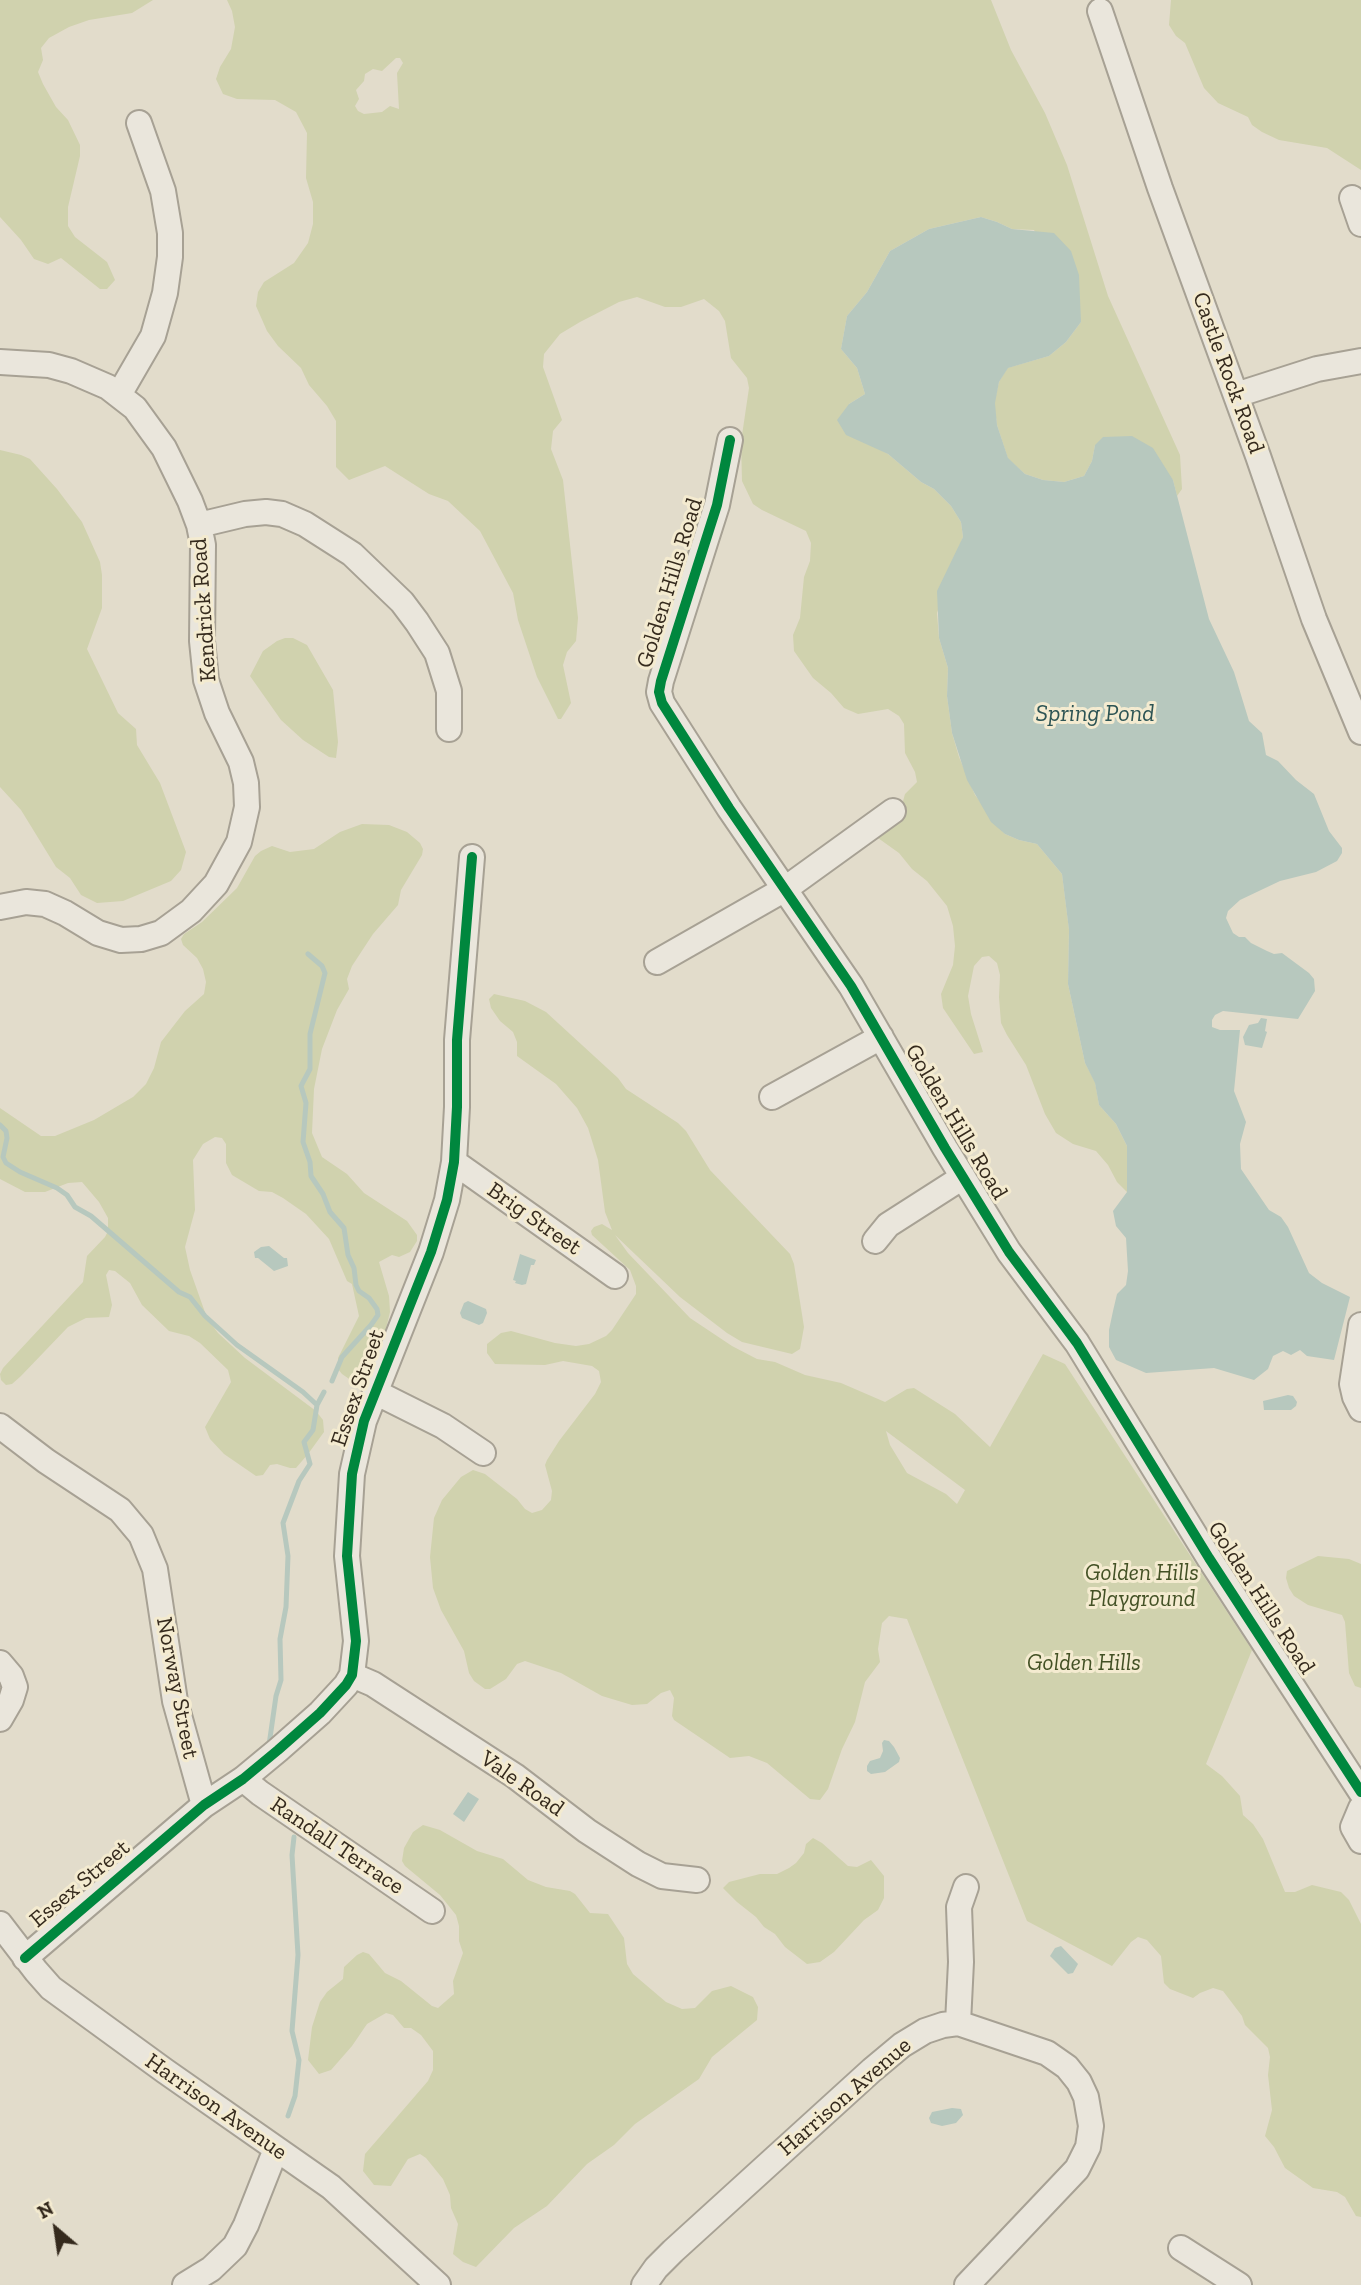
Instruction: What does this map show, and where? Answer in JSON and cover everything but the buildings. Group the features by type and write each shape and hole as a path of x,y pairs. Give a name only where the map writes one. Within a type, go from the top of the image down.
{"street":[{"name":"Castle Rock Road","path":"1100,11 1314,619 1361,732"},
{"path":"120,393 153,336 165,293 170,257 170,233 163,191 139,122"},
{"path":"1352,198 1361,223"},
{"path":"1236,396 1324,367 1361,361"},
{"name":"Kendrick Road","path":"0,362 27,362 71,371 120,393 149,424 164,449 190,501 199,526 203,545 202,641 206,680 217,713 241,762 246,783 245,820 229,863 216,884 172,927 141,939 121,940 109,937 45,904 26,902 0,907"},
{"name":"Golden Hills Road","path":"730,440 718,505 661,681 659,692 664,708 825,947 962,1177 1021,1270 1077,1343 1209,1558 1361,1792"},
{"path":"199,526 245,514 282,514 305,524 352,554 388,587 418,622 430,641 448,684 449,729"},
{"path":"657,962 785,889 892,811"},
{"name":"Essex Street","path":"25,1958 204,1805 243,1779 320,1713 352,1675 356,1641 347,1574 348,1507 359,1438 431,1252 447,1200 454,1162 457,1040 472,857"},
{"path":"772,1097 881,1037"},
{"name":"Brig Street","path":"454,1162 615,1276"},
{"path":"875,1241 888,1225 962,1177"},
{"path":"1361,1325 1352,1384 1354,1397 1361,1409"},
{"path":"375,1392 436,1423 483,1453"},
{"name":"Norway Street","path":"2,1432 125,1515 141,1535 155,1569 175,1701 204,1805"},
{"path":"0,1719 15,1691 7,1672"},
{"name":"Vale Road","path":"352,1675 373,1684 515,1776 621,1854 662,1876 697,1880"},
{"name":"Randall Terrace","path":"243,1779 432,1911"},
{"path":"1361,1808 1353,1827 1361,1841"},
{"path":"966,1887 959,1907 961,1962 958,2023 1047,2053 1067,2067 1079,2082 1086,2098 1091,2126 1088,2147 1077,2169 967,2285"},
{"name":"Harrison Avenue","path":"0,1924 51,1988 331,2187 438,2285"},
{"name":"Harrison Avenue","path":"644,2285 673,2251 872,2070 902,2045 925,2031 958,2023"},
{"path":"185,2285 211,2269 235,2246 276,2149"},
{"path":"1181,2248 1239,2285"}],"green space":[{"path":"0,0 153,0 132,13 89,20 69,27 49,38 41,48 43,60 38,72 80,145 68,207 68,226 75,237 107,262 115,280 107,289 100,289 61,258 48,264 34,259 0,217"},
{"path":"227,0 991,0 1011,50 1045,113 1067,165 1108,296 1180,455 1182,489 1177,496 1173,480 1095,445 1092,461 1084,476 1064,482 1043,480 1025,474 1008,459 997,425 994,403 999,382 1007,368 1049,356 1066,342 1081,322 1034,230 1012,229 981,217 929,229 890,251 867,292 847,316 841,349 857,368 865,394 849,404 870,444 888,454 921,482 934,489 951,506 961,522 963,537 937,613 939,638 948,668 947,696 952,733 975,795 1005,834 1037,844 1062,874 1069,930 1068,984 1085,1063 1095,1082 1099,1105 1116,1124 1127,1146 1127,1192 1096,1151 1073,1144 1056,1133 1045,1114 1026,1065 1001,1023 1000,975 997,963 989,956 982,957 974,966 968,996 983,1052 974,1054 943,1008 941,994 953,965 955,946 947,906 899,853 878,838 900,812 905,794 917,782 905,753 904,724 899,716 888,709 858,714 844,708 813,678 794,651 793,635 800,618 811,543 806,531 753,504 742,481 741,442 749,388 747,378 731,358 725,321 719,311 704,299 681,307 665,307 637,297 619,302 560,334 544,354 543,367 562,420 553,431 551,449 563,480 578,618 576,641 567,652 563,665 571,703 561,719 558,719 537,677 518,620 513,593 480,531 448,501 429,494 385,466 349,480 336,467 336,421 309,385 301,368 267,331 256,306 258,292 264,282 294,263 308,243 313,224 313,202 306,178 307,133 296,112 275,100 237,99 223,94 216,79 231,49 235,27","holes":["396,58 400,58 403,63 397,73 399,109 390,106 382,112 364,114 358,111 355,106 359,99 356,90 364,81 365,74 373,69 382,71"]},
{"path":"1171,0 1361,0 1361,170 1327,148 1279,140 1252,125 1248,117 1218,103 1204,88 1185,43 1169,25"},
{"path":"0,450 30,459 82,522 100,562 102,575 102,608 87,649 118,713 136,729 137,745 160,783 186,852 181,870 171,881 123,901 97,903 81,895 70,878 56,867 21,810 0,787"},
{"path":"285,638 293,638 307,645 333,690 338,742 336,758 329,757 303,740 281,720 250,676 263,651"},
{"path":"362,824 389,825 407,832 423,849 401,890 398,905 373,934 352,966 347,979 349,989 337,1010 322,1049 314,1089 312,1133 322,1157 347,1174 364,1193 407,1221 417,1235 417,1241 410,1252 399,1257 392,1255 379,1262 389,1296 390,1312 385,1333 365,1374 355,1383 338,1369 338,1358 359,1316 352,1284 347,1281 329,1239 306,1214 283,1198 272,1192 259,1191 232,1175 226,1163 226,1144 222,1138 215,1137 203,1144 193,1160 195,1210 185,1247 190,1270 207,1318 218,1333 245,1358 316,1411 323,1420 324,1432 308,1454 296,1468 270,1465 263,1475 256,1476 224,1454 210,1439 205,1427 231,1382 228,1370 200,1343 189,1336 169,1331 142,1305 130,1283 115,1271 109,1270 106,1275 112,1305 109,1317 86,1318 68,1327 21,1376 12,1384 6,1385 1,1380 3,1368 83,1282 87,1256 105,1237 108,1218 82,1182 68,1183 45,1192 25,1192 0,1179 0,1108 41,1136 55,1136 94,1120 133,1097 146,1084 154,1068 161,1042 185,1011 204,994 206,982 203,969 197,958 183,945 181,939 184,934 202,922 237,888 255,856 261,851 272,846 290,852 314,849 340,832"},
{"path":"494,994 525,1001 546,1012 618,1078 626,1089 678,1123 686,1131 710,1170 790,1254 804,1327 800,1349 792,1354 742,1342 727,1333 680,1297 615,1235 628,1253 690,1318 732,1346 757,1359 775,1362 805,1375 841,1383 885,1402 907,1389 914,1388 955,1414 990,1447 1043,1354 1065,1364 1252,1650 1206,1764 1222,1776 1240,1796 1243,1815 1263,1839 1285,1892 1295,1892 1312,1885 1341,1892 1349,1900 1361,1924 1361,2217 1356,2216 1345,2197 1337,2192 1313,2188 1285,2168 1265,2136 1272,2110 1268,2048 1245,2025 1242,2016 1223,1991 1213,1988 1193,1998 1170,1989 1164,1983 1161,1956 1147,1940 1138,1937 1131,1942 1112,1966 1027,1921 907,1619 889,1616 882,1623 878,1649 880,1662 865,1682 855,1722 828,1789 820,1800 810,1799 767,1763 749,1756 730,1758 674,1720 674,1698 670,1690 661,1693 647,1704 632,1705 602,1696 561,1673 525,1661 517,1664 506,1679 490,1689 485,1689 474,1681 469,1673 464,1651 441,1610 433,1588 430,1557 434,1518 442,1500 461,1477 473,1470 485,1474 517,1499 525,1509 532,1513 542,1510 551,1500 552,1491 545,1465 547,1460 601,1382 599,1371 592,1366 563,1361 545,1365 495,1364 487,1353 487,1344 501,1333 511,1331 555,1343 576,1346 589,1344 612,1330 636,1294 630,1270 592,1235 594,1227 602,1224 612,1230 605,1212 598,1160 588,1128 577,1108 556,1084 517,1056 517,1042 513,1032 500,1021 491,1008 489,999","holes":["886,1431 965,1490 957,1504 946,1494 907,1473 890,1445"]},
{"path":"1318,1556 1349,1559 1361,1564 1361,1688 1355,1686 1349,1673 1345,1622 1342,1615 1308,1605 1294,1596 1289,1588 1287,1571"},
{"path":"423,1825 440,1830 477,1851 503,1859 528,1880 546,1887 570,1891 590,1913 608,1914 624,1938 627,1964 633,1974 666,2002 682,2009 695,2008 712,1991 731,1986 753,1997 758,2007 757,2020 712,2057 699,2079 635,2124 614,2145 587,2164 547,2206 514,2228 476,2267 453,2254 458,2224 451,2208 450,2195 443,2179 426,2158 420,2154 408,2159 391,2186 374,2185 363,2171 365,2154 428,2081 433,2070 433,2051 421,2035 411,2028 404,2028 393,2015 386,2013 367,2024 331,2070 319,2074 308,2060 312,2027 320,2002 327,1992 343,1979 344,1967 363,1952 369,1954 385,1973 401,1981 432,2006 438,2008 454,1994 453,1981 463,1953 456,1915 440,1895 402,1861 404,1848 413,1832"},
{"path":"813,1838 848,1866 857,1867 871,1860 884,1876 884,1898 878,1910 864,1920 834,1952 820,1962 807,1964 785,1947 775,1934 723,1888 729,1882 760,1874 777,1874 789,1868 804,1853 806,1844"}],"water":[{"name":"Spring Pond","path":"981,217 1012,229 1054,233 1071,251 1079,275 1081,322 1066,342 1049,356 1008,368 999,382 995,403 997,425 1008,458 1025,474 1043,480 1064,482 1084,476 1092,461 1095,445 1103,437 1132,436 1153,448 1173,480 1209,619 1234,672 1249,721 1262,733 1266,755 1278,761 1314,794 1329,831 1342,848 1337,861 1316,872 1280,881 1240,900 1228,911 1226,918 1233,933 1274,954 1282,953 1314,979 1315,991 1298,1019 1223,1011 1212,1020 1212,1027 1220,1030 1240,1030 1234,1091 1246,1122 1240,1144 1241,1169 1269,1210 1281,1217 1288,1227 1309,1273 1350,1297 1334,1360 1307,1356 1300,1350 1291,1355 1283,1351 1273,1356 1268,1369 1254,1380 1214,1368 1146,1373 1116,1360 1109,1347 1109,1330 1117,1294 1126,1285 1128,1271 1126,1238 1116,1226 1113,1211 1127,1192 1127,1146 1116,1124 1099,1105 1095,1083 1085,1063 1068,984 1069,930 1062,874 1037,844 1005,834 991,822 967,780 952,733 947,696 948,668 939,638 937,591 963,537 961,522 951,506 934,489 921,482 888,454 846,435 837,420 849,404 865,394 857,368 841,349 847,316 867,292 890,251 929,229"},
{"path":"1261,1018 1267,1019 1267,1032 1262,1048 1245,1045 1243,1037 1249,1025 1258,1023"},
{"path":"269,1246 287,1258 288,1266 274,1271 255,1258 254,1252"},
{"path":"520,1254 536,1260 534,1265 531,1265 526,1284 522,1285 513,1280"},
{"path":"468,1301 486,1309 483,1323 479,1325 462,1318 460,1313 464,1303"},
{"path":"1293,1396 1297,1402 1291,1410 1264,1410 1263,1401"},
{"path":"884,1740 894,1747 900,1758 899,1762 885,1772 871,1774 867,1771 867,1766 870,1761 880,1758"},
{"path":"468,1792 479,1799 464,1822 453,1814"},
{"path":"1061,1946 1078,1964 1073,1973 1068,1974 1050,1956 1055,1948"},
{"path":"961,2109 963,2115 956,2123 942,2126 931,2123 929,2118 932,2112"}],"waterway":[{"path":"308,954 322,966 325,973 310,1034 310,1069 301,1086 306,1103 303,1142 310,1162 311,1176 323,1194 330,1212 344,1228 356,1285 359,1291 369,1298 378,1315 342,1357 332,1381"},
{"path":"0,1125 6,1131 3,1157 6,1163 67,1195 75,1207 91,1216 179,1292 190,1297 205,1316 237,1345 317,1405"},
{"path":"269,1745 281,1680 280,1639 286,1607 288,1556 283,1523 299,1481 310,1464 304,1442 313,1430 317,1405 324,1392"},
{"path":"288,2116 295,2096 299,2060 292,2031 298,1955 292,1855 294,1837"}],"cycle path":[{"path":"730,440 717,505 661,681 659,692 662,703 729,808 851,986 1009,1252 1077,1343 1209,1558 1361,1792"},
{"path":"25,1958 204,1805 243,1779 278,1750 320,1713 352,1675 356,1641 347,1556 352,1474 364,1421 431,1252 447,1200 454,1162 457,1040 472,857"}],"park label":[{"name":"Golden Hills Playground","path":"1142,1586"},
{"name":"Golden Hills","path":"1084,1663"}]}
